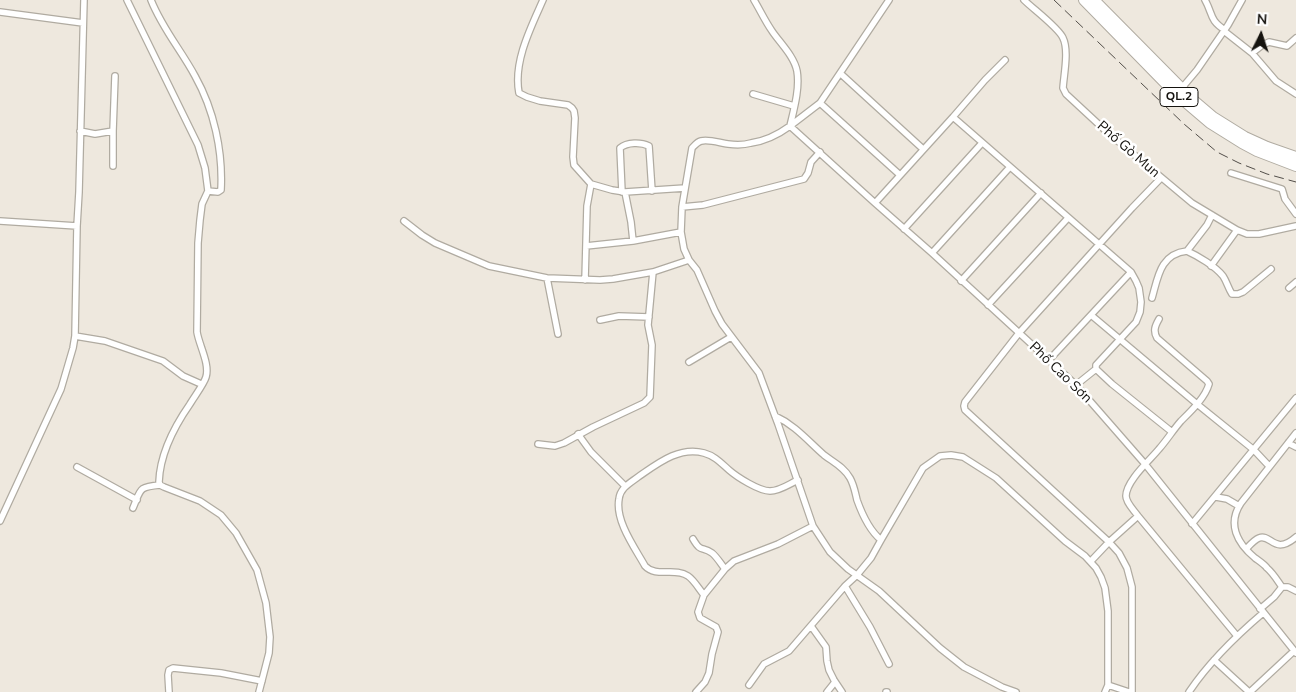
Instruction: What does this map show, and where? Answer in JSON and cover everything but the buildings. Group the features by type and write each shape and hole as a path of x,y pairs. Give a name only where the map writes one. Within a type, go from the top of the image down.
{"highway":[{"name":"QL.2","path":"1084,0 1176,94 1210,123 1250,147 1296,166"},
{"name":"QL.2","path":"1094,0 1181,89 1213,117 1246,138 1296,157"}],"street":[{"path":"0,521 61,389 75,336 84,0"},
{"path":"127,0 198,145 205,168 208,192 201,212 198,243 198,332 206,377 172,432 162,462 159,477 160,485"},
{"path":"151,0 160,20 195,76 212,116 219,154 221,190 218,192 208,192"},
{"path":"543,0 524,45 519,72 519,92 527,97 562,104 572,108 575,118 574,165 591,184 612,190 624,192 685,188"},
{"path":"754,0 797,69 798,80 790,126"},
{"path":"889,0 820,103 790,126 780,133 757,142 730,145 701,141 692,148 682,207 681,232 683,244 715,311 731,337 759,374 813,526 830,552 848,569 885,596 940,648 964,667 1002,687 1016,692"},
{"name":"Phố Gò Mun","path":"1024,0 1063,36 1066,47 1063,88 1066,94 1161,178 1192,203 1247,234 1259,234 1296,226"},
{"path":"1205,0 1218,26 1252,53 1276,81 1296,94"},
{"path":"1181,89 1197,70 1242,0"},
{"path":"0,12 83,23"},
{"path":"1252,53 1268,42 1287,46 1296,38"},
{"path":"875,203 1005,60"},
{"path":"841,74 923,149"},
{"path":"113,166 116,76"},
{"path":"752,94 794,106"},
{"path":"820,103 900,176"},
{"path":"953,117 1131,272 1139,288 1141,302 1136,322 1096,365 1096,369 1076,385"},
{"name":"Phố Cao Sơn","path":"790,126 1076,385 1145,464 1295,652"},
{"path":"80,131 95,134 113,132"},
{"path":"904,229 982,143"},
{"path":"633,240 624,192 620,148 623,145 646,144 649,146 652,191"},
{"path":"682,207 703,205 804,179 811,162 820,152"},
{"path":"932,254 1010,167"},
{"path":"1231,173 1282,188 1285,198 1296,214"},
{"path":"1108,685 1131,692 1132,587 1127,568 1119,553 1108,542 965,410 964,406 965,402 1019,334 1137,202 1161,178"},
{"path":"585,280 587,206 591,184"},
{"path":"961,281 1041,193"},
{"path":"1186,251 1207,225 1212,215"},
{"path":"988,305 1068,218"},
{"path":"0,221 77,226"},
{"path":"404,221 435,243 489,266 547,278 613,279 653,272 689,260"},
{"path":"1211,266 1237,230"},
{"path":"586,246 681,232"},
{"path":"1152,298 1161,267 1172,255 1180,251 1186,251 1198,256 1211,266 1221,274 1231,292 1235,294 1243,292 1271,269"},
{"path":"538,444 555,446 564,443 578,434 644,404 648,400 650,397 652,345 648,331 653,272"},
{"path":"1049,360 1131,272"},
{"path":"547,278 558,334"},
{"path":"1289,288 1296,282"},
{"path":"1092,315 1254,450 1269,466"},
{"path":"600,320 619,316 649,317"},
{"path":"1159,319 1155,325 1154,334 1157,338 1209,384 1197,404 1145,464 1128,487 1126,496 1138,516 1237,636"},
{"path":"75,336 96,338 163,361 183,376 202,384"},
{"path":"689,362 731,337"},
{"path":"1096,369 1172,432"},
{"path":"1192,524 1296,398"},
{"path":"775,416 792,426 846,473 854,487 864,517 881,540"},
{"path":"1282,587 1267,567 1246,549 1239,539 1233,523 1239,506 1296,433"},
{"path":"578,434 591,452 625,486"},
{"path":"1288,443 1296,447"},
{"path":"704,595 688,575 676,572 654,572 645,566 620,517 618,500 625,486 660,461 690,452 703,452 714,457 732,472 769,491 779,490 798,480"},
{"path":"749,685 764,664 789,651 845,586 858,575 871,558 924,468 940,456 951,455 963,457 996,478 1065,541 1090,561 1101,577 1105,588 1108,611 1108,685 1106,692"},
{"path":"77,467 136,500"},
{"path":"133,508 143,488 160,485 200,501 221,514 236,533 257,570 267,609 270,637 269,653 259,692"},
{"path":"1216,497 1227,499 1239,506"},
{"path":"1090,561 1108,542 1138,516"},
{"path":"696,692 705,682 709,673 718,632 716,627 700,618 698,612 704,595 734,561 778,544 813,526"},
{"path":"1246,549 1258,538 1285,545 1296,537"},
{"path":"693,540 700,549 714,555 725,569"},
{"path":"845,586 870,627 889,664"},
{"path":"1189,692 1214,660 1262,611 1282,587"},
{"path":"1282,587 1288,587 1296,592"},
{"path":"810,626 826,647 827,661 835,682 842,692"},
{"path":"1214,660 1250,692 1295,652"},
{"path":"169,692 168,675 170,669 173,668 262,681"},
{"path":"827,692 835,682"}],"railway":[{"path":"1054,0 1184,124 1217,152 1267,174 1296,182"}]}
